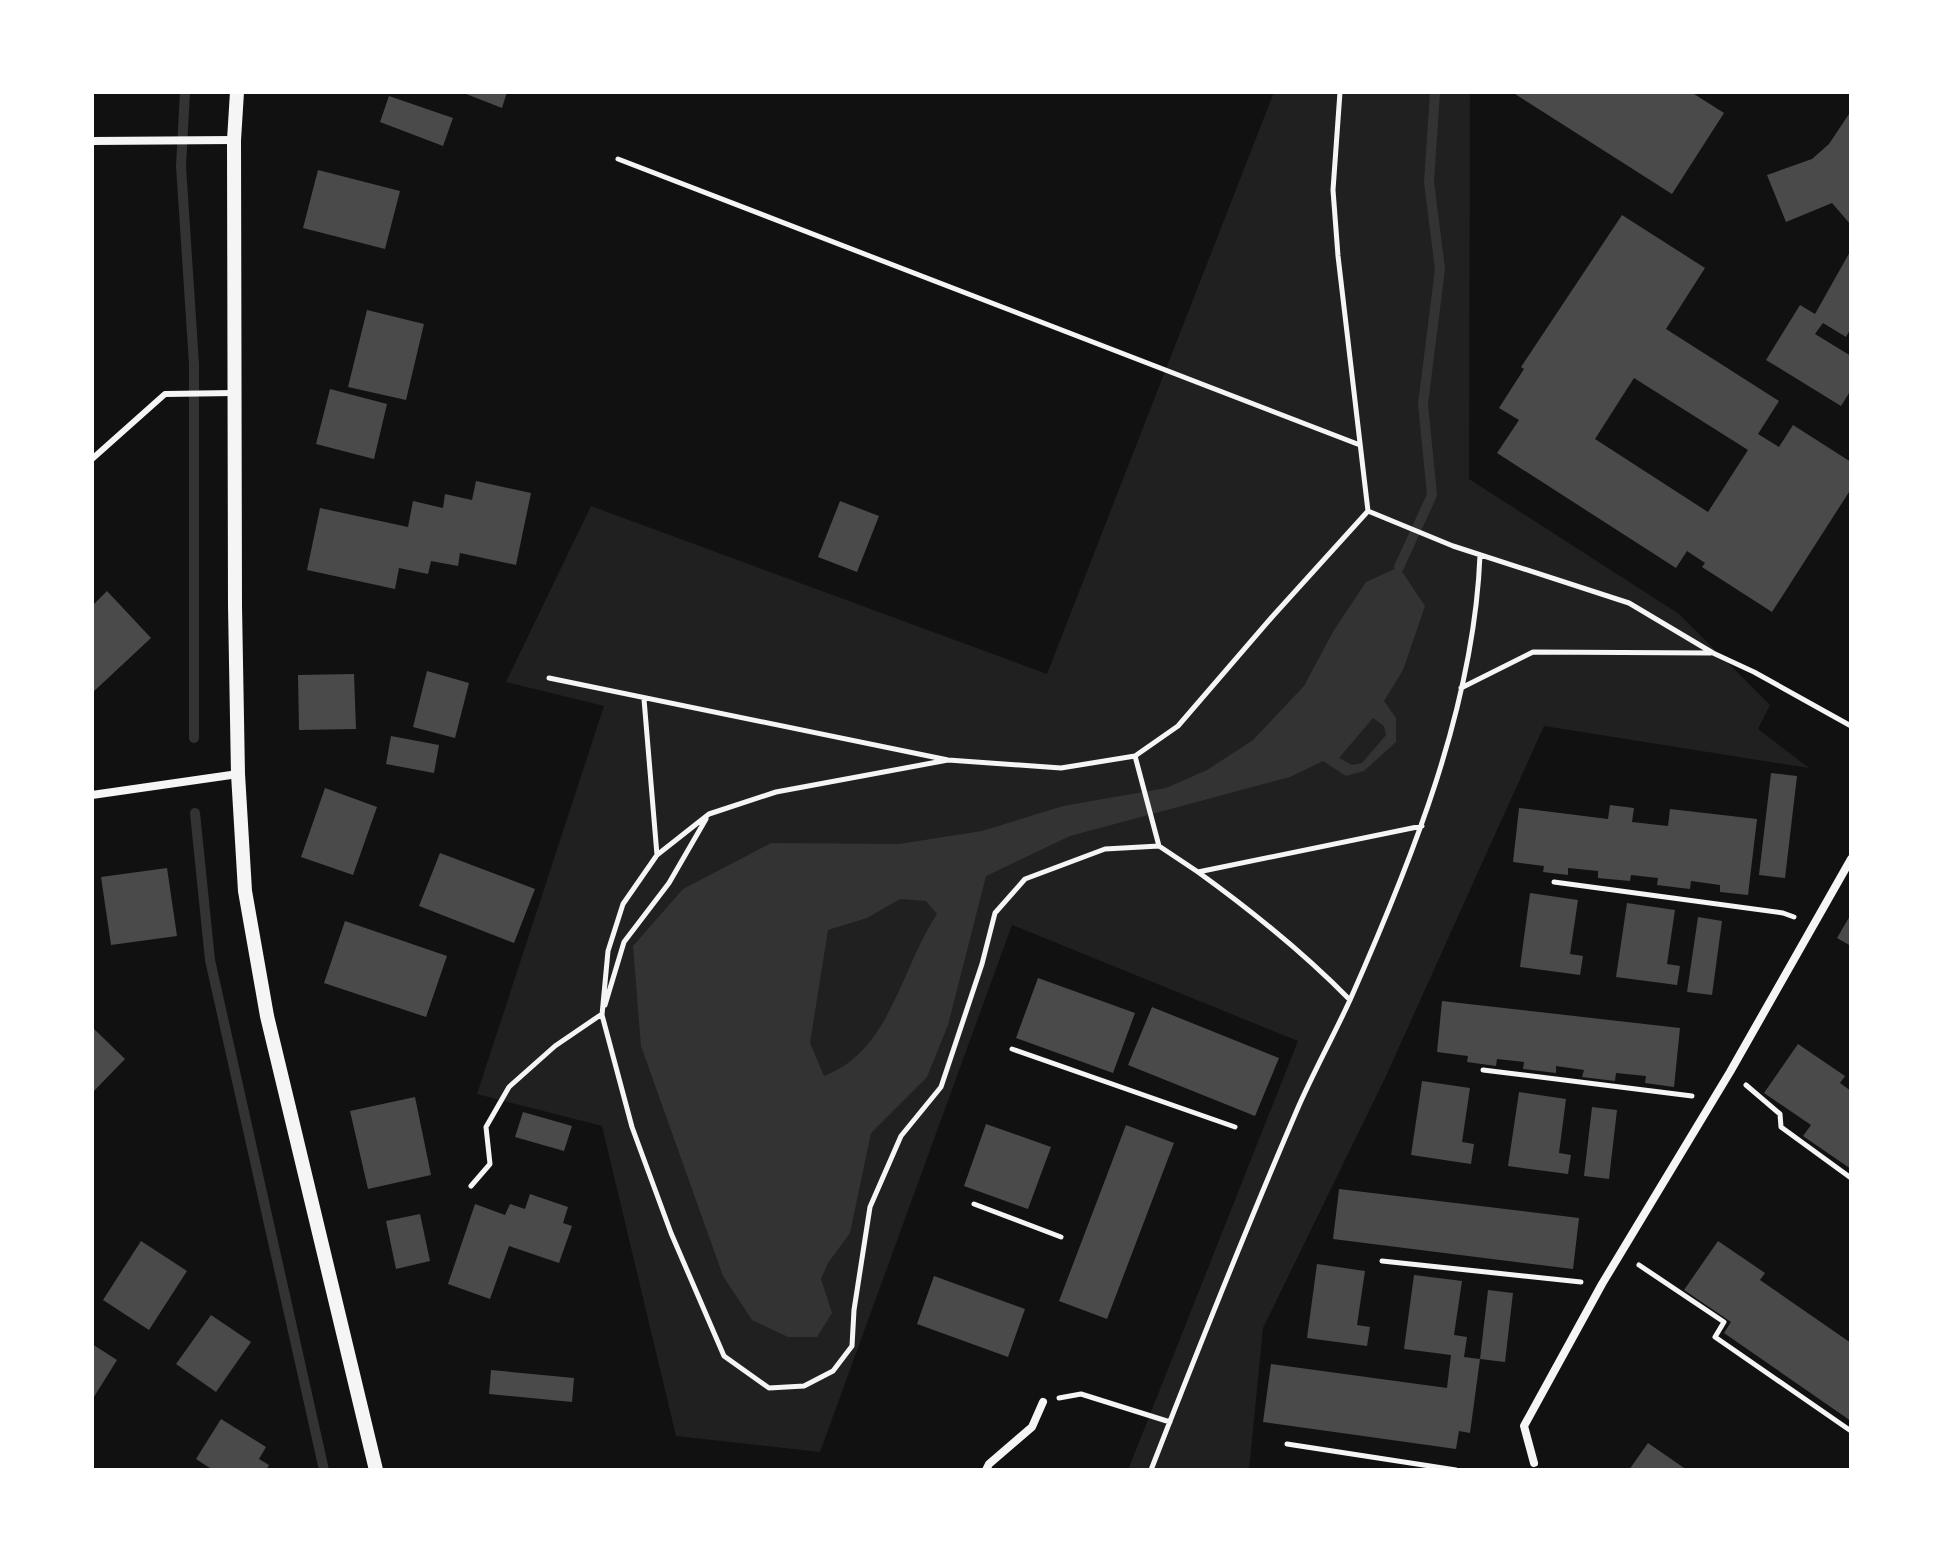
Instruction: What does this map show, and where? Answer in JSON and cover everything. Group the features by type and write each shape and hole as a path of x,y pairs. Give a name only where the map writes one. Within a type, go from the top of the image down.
{"street":[{"path":"237,92 234,140 234,393 238,774 245,891 257,964 376,1470"},
{"path":"92,141 234,140"},
{"path":"92,795 238,774"},
{"path":"1534,1463 1524,1426 1602,1284 1730,1072 1851,859"},
{"path":"986,1470 1032,1427 1043,1402"}],"lane":[{"path":"92,459 165,394 234,393"}],"path":[{"path":"549,678 948,760 1061,768 1135,756 1178,726 1368,511 1333,190 1340,92"},
{"path":"618,159 1360,445"},
{"path":"1368,511 1453,546 1629,603 1713,653 1851,726"},
{"path":"1151,1470 1298,1107 1350,1000 1422,826 1439,778 1478,604 1480,555"},
{"path":"1460,688 1533,652 1713,653"},
{"path":"644,699 657,855"},
{"path":"1135,756 1159,846"},
{"path":"948,760 776,792 709,814 657,855 623,904 608,951 602,1015 632,1127 671,1233 724,1356 769,1388 804,1386 833,1371 852,1346 854,1310 870,1207 901,1136 941,1087 982,964 995,913 1025,879 1105,849 1159,846 1252,911 1311,960 1350,1000"},
{"path":"471,1186 490,1164 486,1127 509,1087 555,1046 602,1015 624,942 669,883 709,814"},
{"path":"1198,872 1422,826"},
{"path":"1554,882 1783,913 1813,924"},
{"path":"1012,1049 1235,1127"},
{"path":"1483,1070 1713,1099"},
{"path":"1730,1072 1780,1114 1781,1127 1851,1178"},
{"path":"974,1204 1061,1237"},
{"path":"1621,1253 1724,1322 1715,1337 1851,1431"},
{"path":"1382,1261 1602,1284"},
{"path":"1043,1402 1081,1394 1170,1422"},
{"path":"1287,1444 1456,1470"}],"shaded area":[{"path":"1274,92 1470,92 1469,479 1679,614 1770,705 1758,729 1809,768 1544,726 1386,1076 1263,1328 1249,1470 1128,1470 1298,1041 1012,925 820,1452 676,1436 602,1126 477,1094 604,706 506,682 591,506 1047,674"},
{"path":"1399,567 1425,606 1403,670 1384,701 1396,718 1396,742 1364,771 1346,776 1323,761 1290,777 1070,836 986,876 948,1025 927,1077 871,1133 850,1233 828,1263 821,1279 832,1313 817,1337 788,1337 752,1320 723,1276 641,1046 633,946 683,889 771,843 899,844 982,831 1063,806 1166,788 1207,770 1253,740 1304,686 1334,630 1366,582","holes":["1373,718 1384,726 1386,735 1362,763 1352,765 1339,758","900,899 926,901 937,914 880,1028 865,1048 847,1064 824,1076 810,1043 828,930 867,918"]}],"building":[{"path":"461,92 507,92 502,108"},
{"path":"1512,92 1691,92 1724,113 1672,194"},
{"path":"389,96 453,118 443,146 380,122"},
{"path":"1851,111 1851,225 1832,203 1786,222 1767,175 1812,159 1829,144"},
{"path":"318,170 400,191 385,249 303,228"},
{"path":"1622,215 1705,268 1666,329 1779,401 1758,434 1779,447 1793,425 1851,462 1851,489 1772,612 1702,567 1705,563 1687,551 1676,568 1497,453 1519,420 1499,408 1524,369 1521,367","holes":["1634,378 1748,450 1708,512 1595,439"]},
{"path":"1851,250 1851,328 1846,337 1823,323 1815,334 1851,356 1851,390 1841,406 1766,360 1800,305 1815,314"},
{"path":"367,310 424,324 406,400 348,387"},
{"path":"330,389 387,404 374,459 316,444"},
{"path":"476,481 531,493 516,565 460,553 458,566 431,561 428,574 399,568 395,589 307,570 320,508 408,527 413,501 443,508 445,494 472,500"},
{"path":"840,501 879,516 857,572 818,557"},
{"path":"107,591 151,638 92,693 92,606"},
{"path":"427,671 469,683 455,738 413,727"},
{"path":"354,674 356,729 299,730 298,675"},
{"path":"391,736 439,745 434,773 386,764"},
{"path":"1771,773 1797,776 1785,878 1759,875"},
{"path":"325,788 377,807 353,875 301,857"},
{"path":"1610,805 1634,808 1632,822 1668,826 1670,809 1757,819 1748,895 1720,892 1720,885 1691,881 1690,889 1657,885 1658,878 1631,875 1630,881 1598,878 1598,871 1568,868 1568,875 1543,872 1544,866 1513,862 1519,808 1608,819"},
{"path":"440,853 535,889 514,943 419,906"},
{"path":"167,868 177,936 111,945 101,877"},
{"path":"1530,893 1578,900 1570,954 1583,956 1580,975 1520,967"},
{"path":"1627,903 1675,910 1667,964 1680,966 1677,985 1616,977"},
{"path":"1851,914 1851,946 1837,938"},
{"path":"1698,917 1722,921 1712,995 1687,992"},
{"path":"345,921 447,956 426,1017 324,983"},
{"path":"1038,978 1135,1013 1113,1073 1016,1038"},
{"path":"1442,1001 1680,1028 1674,1087 1645,1083 1646,1076 1616,1073 1615,1081 1582,1077 1584,1070 1556,1066 1556,1073 1523,1069 1524,1062 1497,1059 1496,1066 1467,1062 1468,1056 1437,1052"},
{"path":"1152,1007 1279,1058 1255,1116 1128,1065"},
{"path":"92,1027 125,1059 92,1093"},
{"path":"1798,1044 1845,1076 1840,1083 1851,1091 1851,1169 1803,1136 1811,1125 1764,1093"},
{"path":"1422,1081 1470,1088 1462,1142 1474,1144 1471,1164 1411,1155"},
{"path":"1519,1092 1566,1099 1559,1153 1571,1155 1568,1174 1508,1166"},
{"path":"415,1097 431,1175 368,1189 350,1111"},
{"path":"1592,1107 1617,1110 1609,1179 1584,1176"},
{"path":"523,1112 572,1126 564,1151 515,1137"},
{"path":"986,1124 1051,1147 1028,1209 964,1186"},
{"path":"1126,1125 1174,1143 1107,1319 1059,1301"},
{"path":"1339,1189 1579,1218 1573,1269 1333,1239"},
{"path":"530,1194 568,1207 563,1223 572,1226 559,1263 509,1246 490,1299 448,1284 475,1204 505,1215 510,1204 525,1209"},
{"path":"420,1214 430,1261 396,1269 386,1221"},
{"path":"141,1241 187,1271 149,1330 103,1300"},
{"path":"1718,1241 1765,1273 1760,1280 1851,1343 1851,1421 1724,1333 1731,1322 1684,1290"},
{"path":"1317,1264 1365,1271 1357,1325 1370,1327 1367,1346 1307,1338"},
{"path":"1414,1275 1462,1281 1454,1335 1467,1337 1464,1357 1480,1359 1470,1433 1459,1431 1456,1449 1263,1422 1271,1364 1447,1388 1451,1355 1404,1349"},
{"path":"934,1276 1025,1309 1008,1357 917,1324"},
{"path":"1488,1290 1513,1293 1505,1362 1480,1359"},
{"path":"211,1315 251,1342 216,1392 176,1364"},
{"path":"92,1344 117,1360 92,1400"},
{"path":"491,1370 574,1378 572,1402 489,1394"},
{"path":"221,1419 266,1447 259,1459 269,1465 266,1470 213,1470 196,1459"},
{"path":"1648,1443 1687,1470 1629,1470"}],"waterway":[{"path":"185,92 181,166 194,364 194,738"},
{"path":"1399,567 1432,495 1423,404 1440,269 1429,182 1435,92"},
{"path":"195,813 210,960 324,1470"}]}
